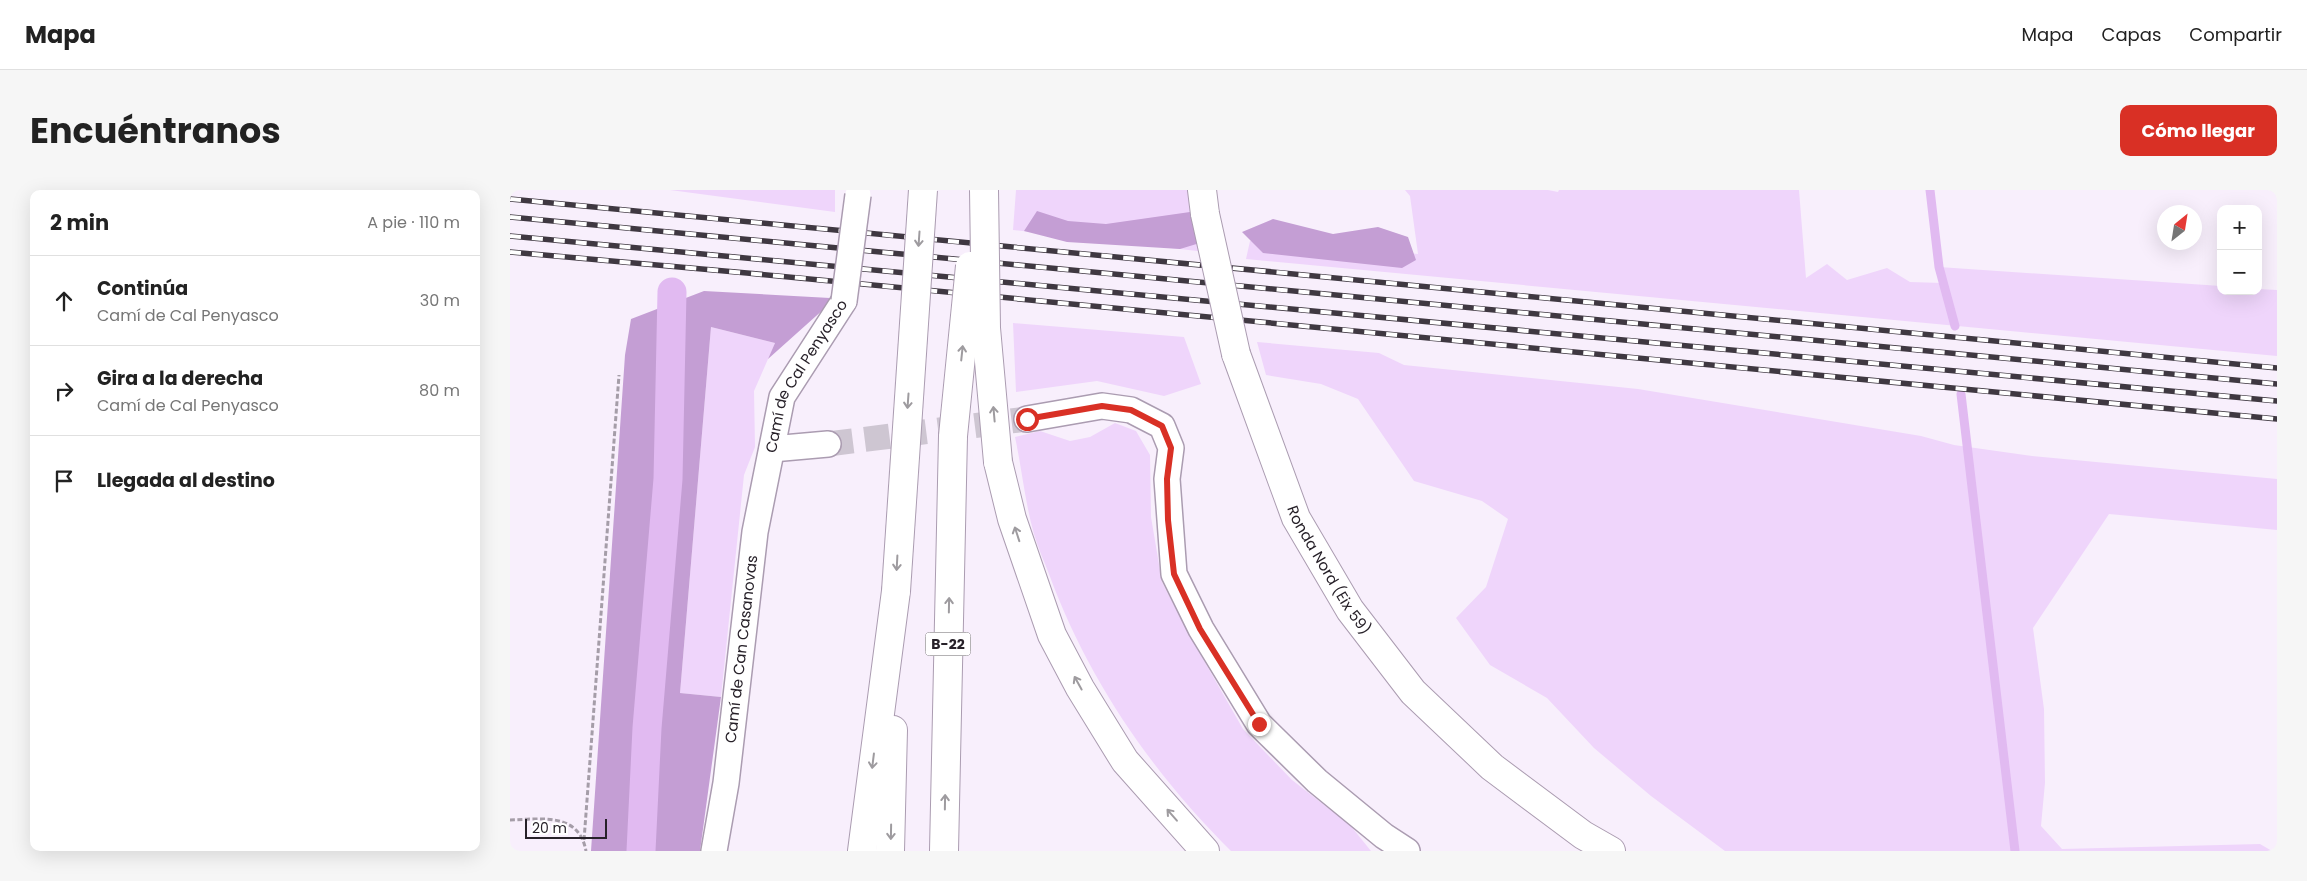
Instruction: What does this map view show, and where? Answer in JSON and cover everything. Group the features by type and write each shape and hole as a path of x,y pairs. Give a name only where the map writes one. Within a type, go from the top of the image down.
{"main road":[{"path":"890,851 896,591 923,190"},
{"name":"B-22","path":"944,851 953,436 978,190"},
{"path":"984,190 986,328 998,462 1015,528 1052,635 1080,688 1125,761 1205,851"},
{"name":"Ronda Nord (Eix 59)","path":"1204,202 1236,354 1296,518 1350,610 1413,692 1492,767 1583,836 1611,851"},
{"path":"862,851 896,591"}],"street":[{"name":"Camí de Cal Penyasco","path":"828,444 772,449 782,397 844,301 857,193"},
{"path":"1027,419 1102,406 1131,410 1162,426 1171,448 1168,496 1174,574 1200,629 1259,724 1317,780 1384,836 1408,851"},
{"name":"Camí de Can Casanovas","path":"714,851 726,783 755,532 772,449"}],"path":[{"path":"586,851 584,840 619,375"},
{"path":"510,820 550,819 574,827 584,840"}],"shaded area":[{"path":"670,190 835,190 835,212"},
{"path":"1016,190 1188,190 1191,223 1206,252 1013,230"},
{"path":"1405,190 1548,190 1558,192 1559,190 1799,190 1806,278 1827,264 1847,280 1887,268 1910,282 1942,283 1939,267 2217,286 2217,295 2262,295 2262,289 2277,290 2277,356 1246,259 1250,241 1342,246 1418,254 1410,196"},
{"path":"1037,211 1068,221 1106,224 1190,212 1213,239 1180,249 1067,242 1024,231"},
{"path":"1273,219 1333,234 1378,227 1408,237 1416,260 1402,268 1263,253 1242,232"},
{"path":"704,291 830,298 825,308 768,359 775,343 711,327 680,693 721,697 700,851 591,851 625,355 631,319"},
{"path":"1013,323 1184,337 1201,384 1164,396 1097,381 1016,392"},
{"path":"711,327 775,343 754,391 755,447 744,475 721,697 680,693"},
{"path":"1257,342 1379,353 1404,365 1638,389 1921,436 1954,445 2032,456 2277,479 2277,530 2109,514 2033,628 2044,709 2045,783 2041,826 2062,849 2260,844 2272,851 1725,851 1651,796 1594,748 1547,698 1490,665 1456,618 1486,587 1508,519 1482,501 1414,481 1358,399 1321,384 1266,375"},
{"path":"1115,423 1136,431 1150,455 1151,517 1162,582 1190,636 1243,729 1292,780 1350,825 1371,851 1231,851 1202,821 1149,756 1102,687 1064,613 1037,544 1028,510 1015,437 1040,431 1070,441 1090,437"}],"waterway":[{"path":"1930,190 1939,267 1955,326"},
{"path":"641,851 647,728 668,479 672,292"},
{"path":"1961,394 2015,851"}],"tunnel":[{"path":"828,444 1027,419"}],"railway":[{"path":"510,199 2277,368"},
{"path":"510,217 2277,384"},
{"path":"510,236 2277,401"},
{"path":"510,252 2277,419"}],"route":[{"path":"1027,419 1102,406 1131,410 1162,426 1171,448 1167,479 1168,520 1174,574 1200,629 1259,724"}]}
